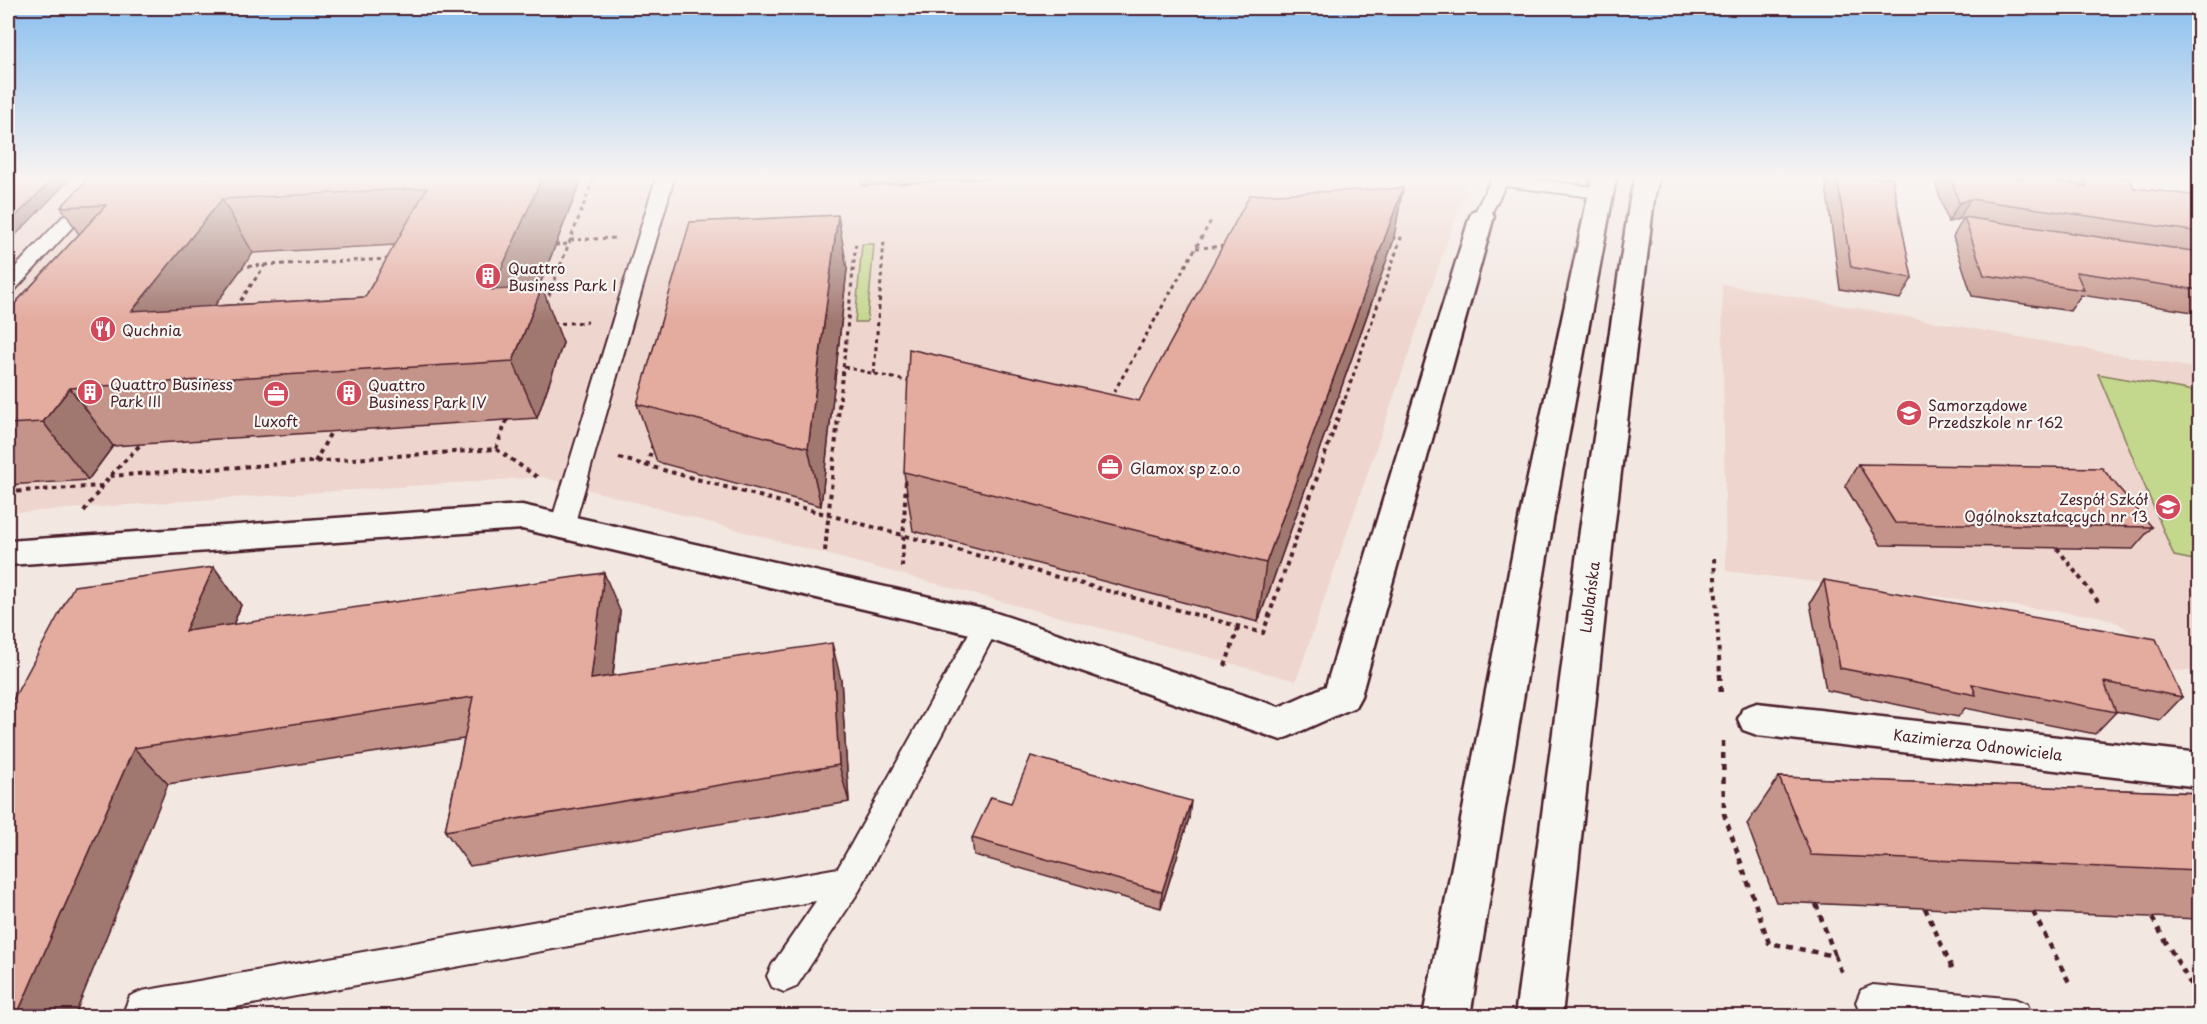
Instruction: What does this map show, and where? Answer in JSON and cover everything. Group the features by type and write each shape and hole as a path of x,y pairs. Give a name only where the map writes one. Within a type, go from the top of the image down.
{"street":[{"path":"8,552 522,517 987,624 1281,724 1342,696 1479,226"},
{"path":"1449,1014 1537,515 1594,226"},
{"name":"Lublańska","path":"1538,1017 1598,518 1638,226"},
{"name":"Kazimierza Odnowiciela","path":"1757,719 2199,770"}],"lane":[{"path":"8,286 64,226"},
{"path":"562,526 651,226"},
{"path":"784,976 848,881 987,624"},
{"path":"142,1008 848,881"},
{"path":"1873,1002 2015,1017"}],"path":[{"path":"545,304 575,226"},
{"path":"1108,404 1208,226"},
{"path":"555,245 625,238"},
{"path":"612,457 1263,633 1401,238 1389,238"},
{"path":"874,374 884,240"},
{"path":"825,557 856,241"},
{"path":"1196,248 1228,246"},
{"path":"242,267 391,259"},
{"path":"232,312 265,265"},
{"path":"548,324 589,322"},
{"path":"844,367 921,385"},
{"path":"909,382 909,390"},
{"path":"496,449 511,410"},
{"path":"315,462 331,432"},
{"path":"648,466 654,443"},
{"path":"80,516 110,476 141,444"},
{"path":"110,476 496,449 544,482"},
{"path":"1314,451 1326,454"},
{"path":"1306,475 1318,477"},
{"path":"902,576 906,478"},
{"path":"8,492 102,486"},
{"path":"1301,492 1312,495"},
{"path":"2057,548 2100,604"},
{"path":"1714,558 1721,702"},
{"path":"1222,675 1239,626"},
{"path":"1722,736 1724,814 1769,943 1835,956"},
{"path":"1816,904 1843,978"},
{"path":"1925,908 1954,971"},
{"path":"2033,912 2071,986"},
{"path":"2152,918 2199,1000"}],"shaded area":[{"path":"8,226 1453,226 1296,681 542,477 8,513"},
{"name":"Samorządowe Przedszkole nr 162","path":"1722,284 2199,369 2199,671 2162,670 2132,633 2118,623 2098,616 1726,571"}],"green space":[{"path":"862,244 874,244 867,322 855,322"},
{"path":"2098,374 2199,392 2199,561 2174,556"}],"building":[{"path":"87,226 200,226 132,311 365,297 406,226 521,226 492,290 542,287 513,361 70,388 43,422 8,424 8,311"},
{"path":"689,226 837,226 808,448 637,404"},
{"path":"1233,226 1389,226 1266,563 904,472 909,349 1139,401"},
{"path":"1845,226 1902,226 1912,278 1851,267"},
{"path":"1967,226 2023,226 2199,252 2199,290 2076,272 2084,290 1984,275"},
{"path":"2156,226 2199,226 2199,232"},
{"path":"1858,464 2102,468 2152,527 1895,523"},
{"path":"214,567 185,631 604,573 591,679 832,643 839,765 445,831 473,697 134,748 16,1017 8,1017 8,709 74,586"},
{"path":"1824,580 2156,639 2182,697 2104,682 2116,712 1972,684 1976,695 1840,668"},
{"path":"1031,756 1191,801 1162,892 972,838 991,797 1011,803"},
{"path":"1779,777 2199,793 2199,871 1811,855"}],"place":[{"name":"Quattro Business Park I","path":"488,276"},
{"name":"Quchnia","path":"103,329"},
{"name":"Quattro Business Park III","path":"90,392"},
{"name":"Quattro Business Park IV","path":"349,393"},
{"name":"Luxoft","path":"276,394"},
{"name":"Samorządowe Przedszkole nr 162","path":"1909,413"},
{"name":"Glamox sp z.o.o","path":"1110,467"},
{"name":"Zespół Szkół Ogólnokształcących nr 13","path":"2168,507"}]}
